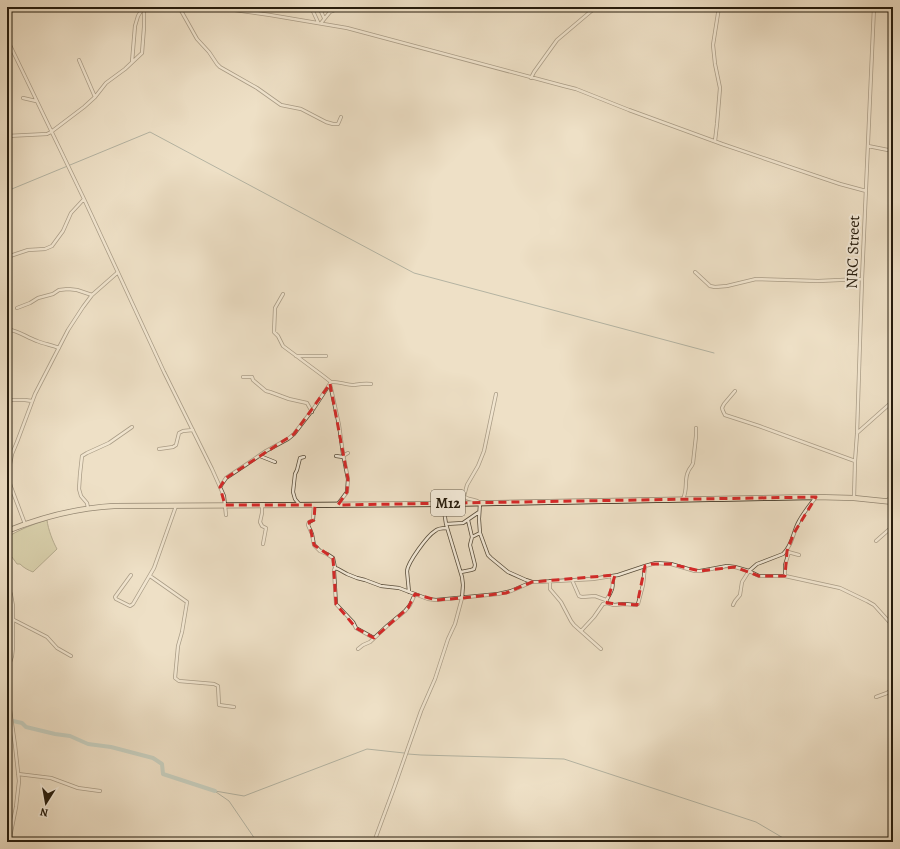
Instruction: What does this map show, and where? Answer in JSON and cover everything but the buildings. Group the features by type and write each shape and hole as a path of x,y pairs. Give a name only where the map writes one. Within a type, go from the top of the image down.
{"highway":[{"name":"M12","path":"7,531 50,516 88,508 114,506 443,504 816,497 854,498 893,502"}],"street":[{"path":"132,63 134,26 144,7"},
{"path":"7,136 47,134 51,132 76,114 106,83 132,63 142,53 144,7"},
{"path":"179,7 197,38 217,64 282,105 297,108 333,124 338,124 341,117"},
{"path":"213,7 347,28 576,89 715,141 840,184 866,191"},
{"path":"311,7 319,23"},
{"path":"319,7 324,19"},
{"path":"319,23 330,12 342,7"},
{"path":"531,78 557,40 596,7"},
{"path":"715,141 718,124 720,88 713,45 719,7"},
{"name":"NRC Street","path":"854,498 874,7"},
{"path":"7,39 220,487 224,496 226,515"},
{"path":"79,60 95,96"},
{"path":"23,98 37,101"},
{"path":"868,146 893,151"},
{"path":"7,258 28,250 52,246 63,231 71,213 84,199"},
{"path":"695,272 710,286 715,287 756,280 818,281 862,279"},
{"path":"25,524 10,487 9,470 12,454 35,394 68,330 92,295 117,273"},
{"path":"18,308 59,290 77,290 92,295"},
{"path":"283,294 274,308 274,332 278,336 283,346 322,375 330,384 348,479 347,492 338,505"},
{"path":"7,329 17,331 38,341 59,348"},
{"path":"295,356 326,356"},
{"path":"243,377 252,377 253,380 266,391 289,399 307,403 312,412"},
{"path":"220,487 226,478 259,455 288,439 294,434 312,412 330,384 334,382 353,385 371,384"},
{"path":"735,391 723,406 722,411 725,415 855,461"},
{"path":"496,394 484,451 478,466 467,484 464,496 480,503 480,534 491,558 508,572 532,582"},
{"path":"7,400 32,401"},
{"path":"857,434 893,401"},
{"path":"88,508 79,489 83,455 109,443 132,427"},
{"path":"683,499 686,493 688,472 693,463 696,428"},
{"path":"160,449 173,447 176,444 179,433 193,430"},
{"path":"336,456 343,456 348,453"},
{"path":"259,455 275,462"},
{"path":"300,505 295,499 293,492 294,474 297,470 300,458 304,457"},
{"path":"785,576 787,552 798,523 816,497"},
{"path":"884,501 893,497"},
{"path":"374,842 421,711 455,624 462,598 463,581 447,526 443,504"},
{"path":"262,505 260,522 262,526 266,528 263,544"},
{"path":"314,505 314,520 310,522 308,528 312,534 314,545 317,549 333,558 335,568 336,604 353,622 356,628 374,638"},
{"path":"131,575 115,597 124,604 130,606 133,604 150,576 158,559 176,506"},
{"path":"409,592 407,571 410,562 429,536 436,530 463,523 480,512"},
{"path":"461,572 473,570 475,567 470,546 472,537 468,520"},
{"path":"876,541 893,526"},
{"path":"472,537 480,534"},
{"path":"733,605 740,594 743,580 749,571 757,564 787,552 799,555"},
{"path":"335,568 338,568 357,578 382,586 399,588 431,600 440,600 506,593 532,582 593,580 625,573 656,563 676,565 700,571 727,566 749,571 759,576 785,576 840,588 874,605 893,626"},
{"path":"572,580 579,596 595,596 614,605 638,604 643,585 645,566"},
{"path":"150,576 187,602 178,646 175,678 179,681 218,686 219,705 234,707"},
{"path":"581,632 606,602 613,588 612,576"},
{"path":"550,581 550,589 561,602 571,621 581,632 601,649"},
{"path":"7,583 12,601 13,620 13,652 8,668 7,681"},
{"path":"358,649 370,642 408,608 415,594"},
{"path":"13,620 47,637 58,648 71,656"},
{"path":"7,689 18,774 16,806 9,842"},
{"path":"876,697 893,689"},
{"path":"18,774 51,778 83,789 100,791"}],"highlighted area":[{"path":"330,384 348,479 347,492 338,505 816,497 794,533 787,551 785,576 759,576 735,567 700,571 671,564 651,564 645,566 637,605 607,603 615,575 532,582 506,593 462,598 436,600 415,594 408,608 374,638 356,628 336,604 333,558 314,545 309,522 314,520 315,505 225,505 220,487 226,478 294,434"}],"green space":[{"path":"47,520 48,527 57,549 33,572 20,564 17,564 8,551 7,541 9,536 14,533"}],"waterway":[{"path":"7,191 150,132 414,273 714,353"},
{"path":"13,721 22,723 26,727 70,736 88,744 111,747 153,758 162,764 163,774 215,791"},
{"path":"215,791 244,796 367,749 404,753"},
{"path":"408,754 564,759 756,822 790,842"},
{"path":"216,792 229,801 257,842"}]}
